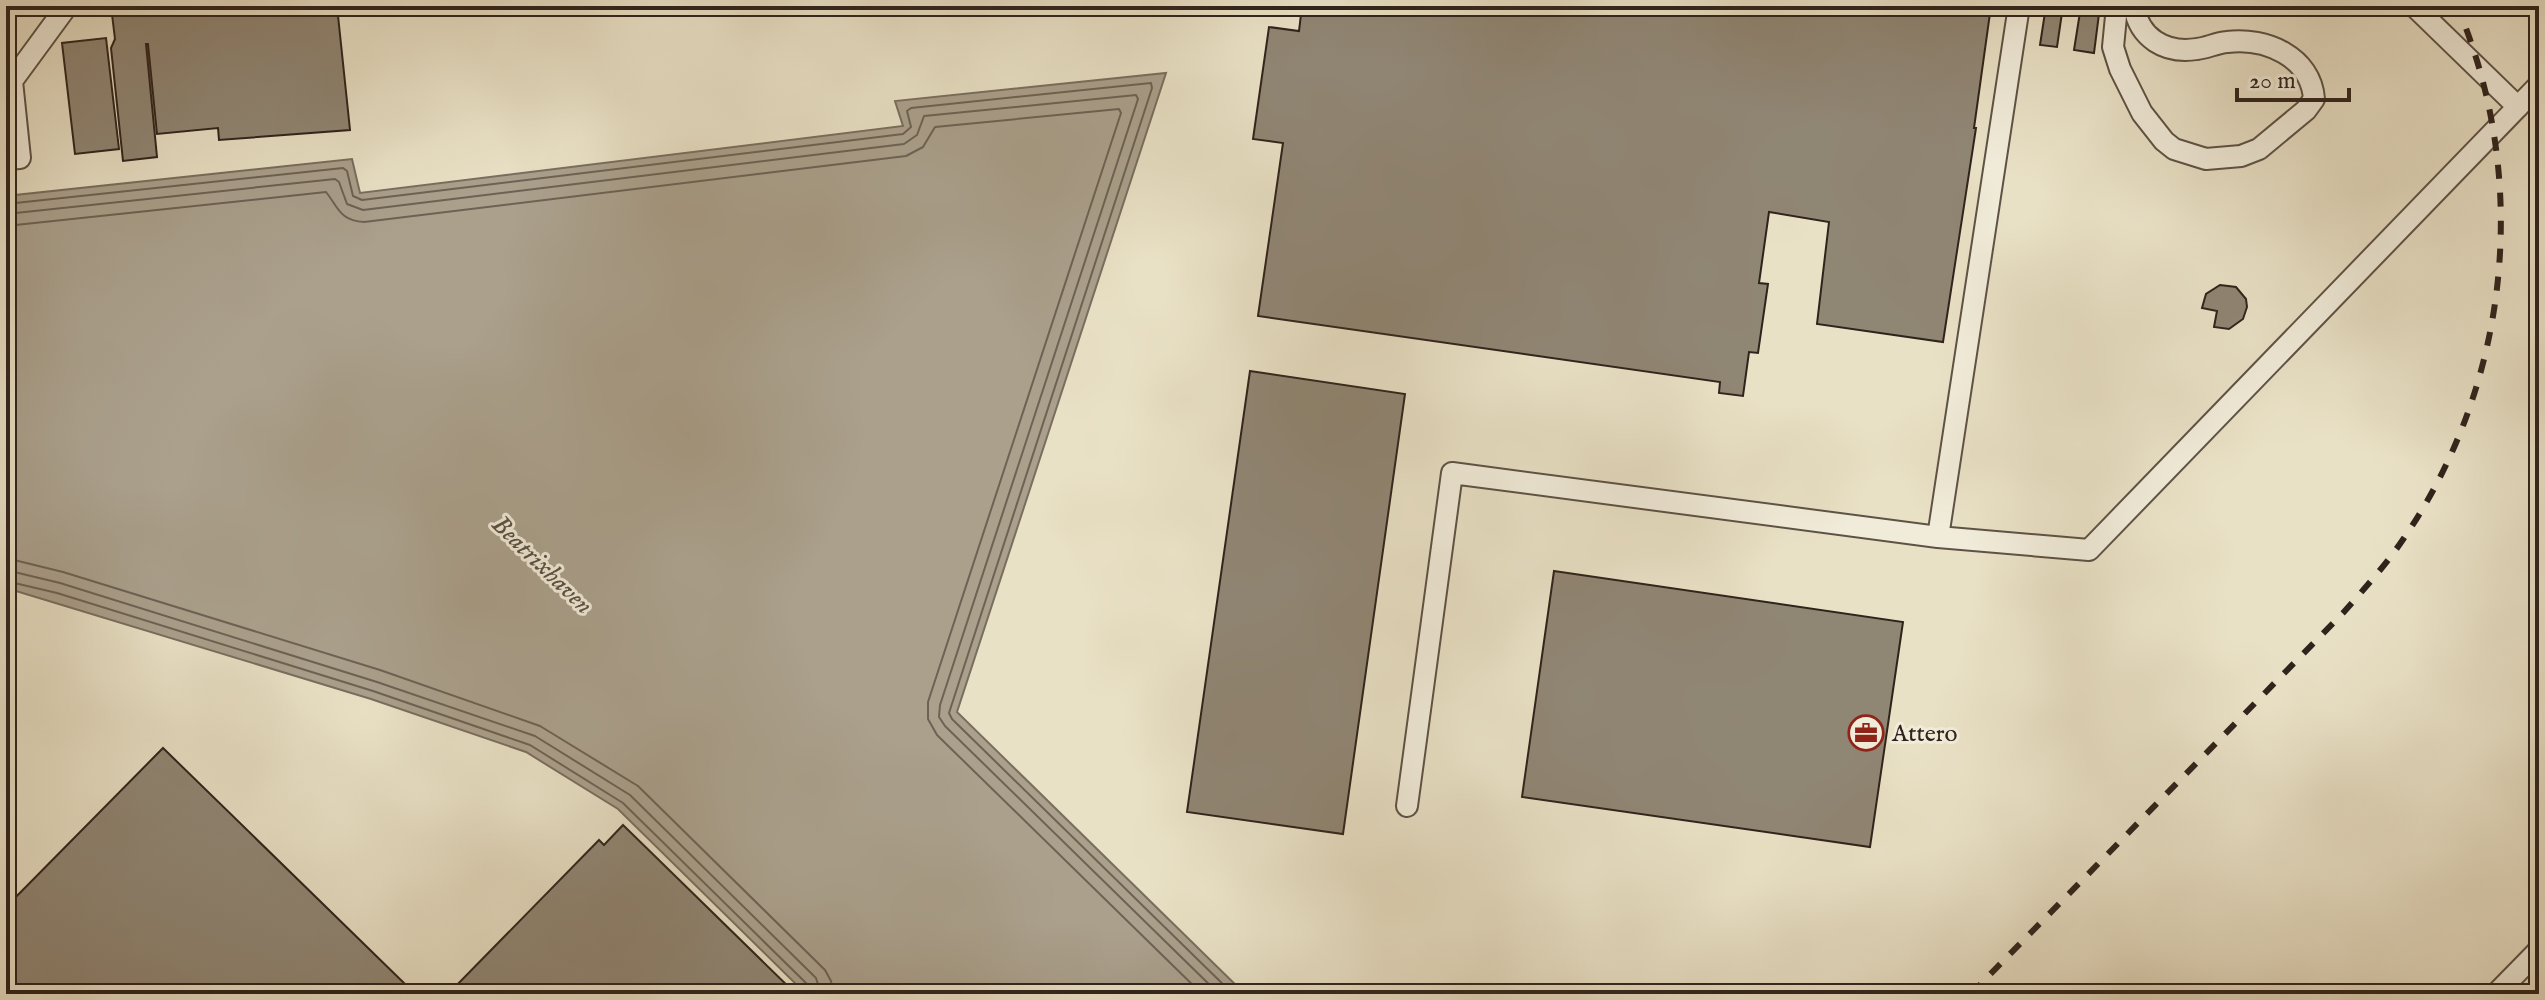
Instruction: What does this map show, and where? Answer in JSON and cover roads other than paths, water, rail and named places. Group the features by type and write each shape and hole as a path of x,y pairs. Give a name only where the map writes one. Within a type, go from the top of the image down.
{"lane":[{"path":"6,159 20,158 12,81 67,6"},
{"path":"1938,537 2019,6"},
{"path":"2117,6 2113,47 2120,69 2142,113 2174,149 2206,159 2241,156 2259,149 2306,110 2314,99 2313,86 2289,53 2258,43 2227,41 2197,49 2169,50 2151,39 2136,19 2134,6"},
{"path":"2414,6 2518,107"},
{"path":"1407,806 1452,473 1938,537 2089,550 2539,85"},
{"path":"2496,994 2539,950"}],"water":[{"name":"Beatrixhaven","path":"1166,73 957,712 1245,994 806,994 618,809 526,752 371,699 6,588 6,196 352,159 360,193 903,126 895,101"}],"railway":[{"path":"1971,994 2343,613 2397,548 2440,478 2467,414 2487,347 2498,279 2501,209 2495,140 2480,72 2457,6"}],"place":[{"name":"Attero","path":"1866,733"}]}
